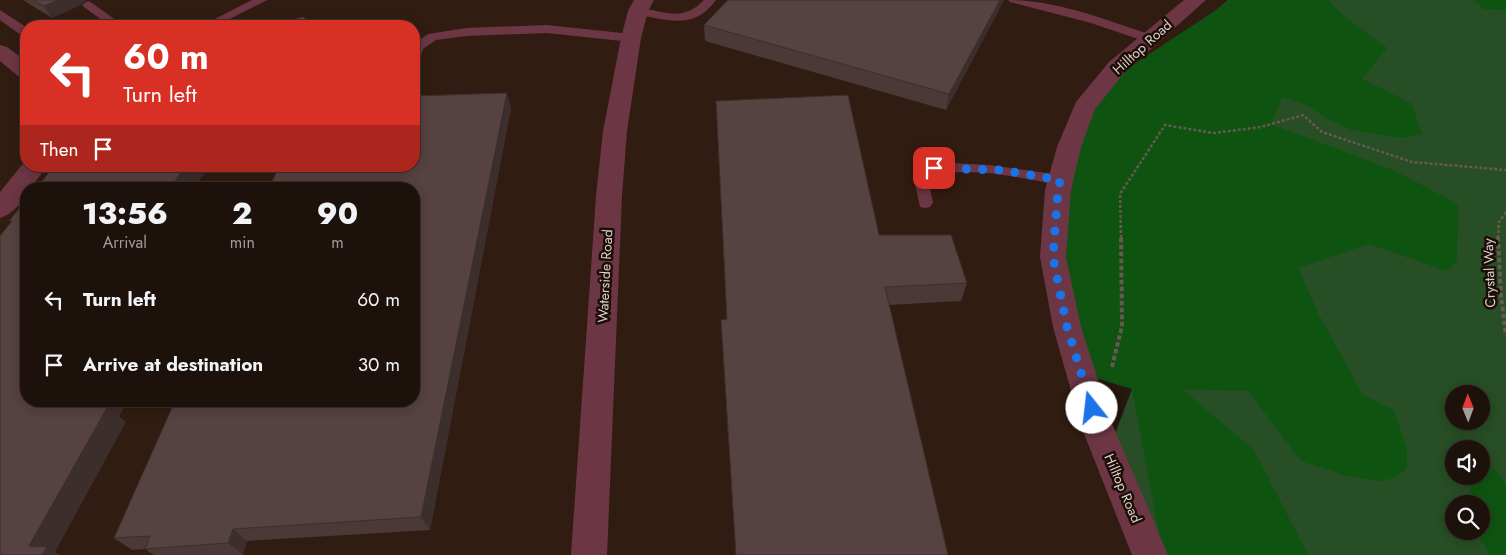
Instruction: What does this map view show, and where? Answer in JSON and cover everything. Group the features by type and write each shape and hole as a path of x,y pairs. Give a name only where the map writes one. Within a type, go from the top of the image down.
{"street":[{"name":"Hilltop Road","path":"1150,555 1097,426 1067,327 1053,257 1058,190 1084,107 1117,68 1196,0"},
{"name":"Waterside Road","path":"589,555 609,196 615,130 630,38 641,5"},
{"path":"0,51 20,66"},
{"path":"22,182 30,172"},
{"path":"0,208 20,184"}],"lane":[{"path":"219,20 261,0"},
{"path":"641,5 680,18 698,13 710,0"},
{"path":"1014,0 1095,20 1151,39"},
{"path":"88,6 109,20"},
{"path":"0,14 20,29"},
{"path":"420,44 432,37 466,32 548,29 630,38"},
{"path":"925,203 920,174 934,168 1001,170 1060,180"}],"path":[{"path":"1111,371 1122,326 1120,194 1164,126 1213,133 1261,127 1303,115 1322,132 1412,162 1506,170"},
{"name":"Crystal Way","path":"1506,212 1499,221 1502,324 1506,335"},
{"path":"1502,302 1506,305"}],"shaded area":[{"path":"0,0 1228,0 1178,42 1055,234 1150,555 0,555"}],"green space":[{"path":"1228,0 1506,0 1506,555 1147,555 1108,452 1132,389 1178,42"},
{"path":"1231,0 1328,0 1340,13 1387,48 1362,79 1412,104 1422,134 1401,138 1352,130 1327,119 1309,106 1282,97 1271,124 1393,170 1458,204 1457,260 1447,271 1369,244 1298,268 1318,313 1363,395 1394,410 1407,449 1407,468 1395,478 1379,481 1344,475 1301,461 1248,391 1182,389 1254,450 1308,555 1163,555 1132,389 1081,374 1057,205 1101,86"},
{"path":"1473,0 1506,0 1506,10 1484,9"},
{"path":"1490,464 1506,485 1506,555 1490,555 1481,540 1490,540 1490,495 1470,495 1471,485 1490,485"}],"building":[{"path":"33,0 58,0 44,6"},
{"path":"728,0 1000,0 949,94 704,25"},
{"path":"507,93 421,517 233,529 228,543 145,549 150,536 114,538 172,407 420,407 420,182 272,182 276,172 420,172 420,96"},
{"path":"848,95 879,235 951,235 967,283 885,287 948,555 736,555 721,320 727,319 716,101"},
{"path":"49,172 181,172 175,182 41,182"},
{"path":"20,207 20,407 107,407 29,546 47,547 42,555 0,555 0,236 12,221 9,221"}],"route":[{"path":"934,168 1001,170 1060,180 1053,257 1067,327 1092,408"}]}
